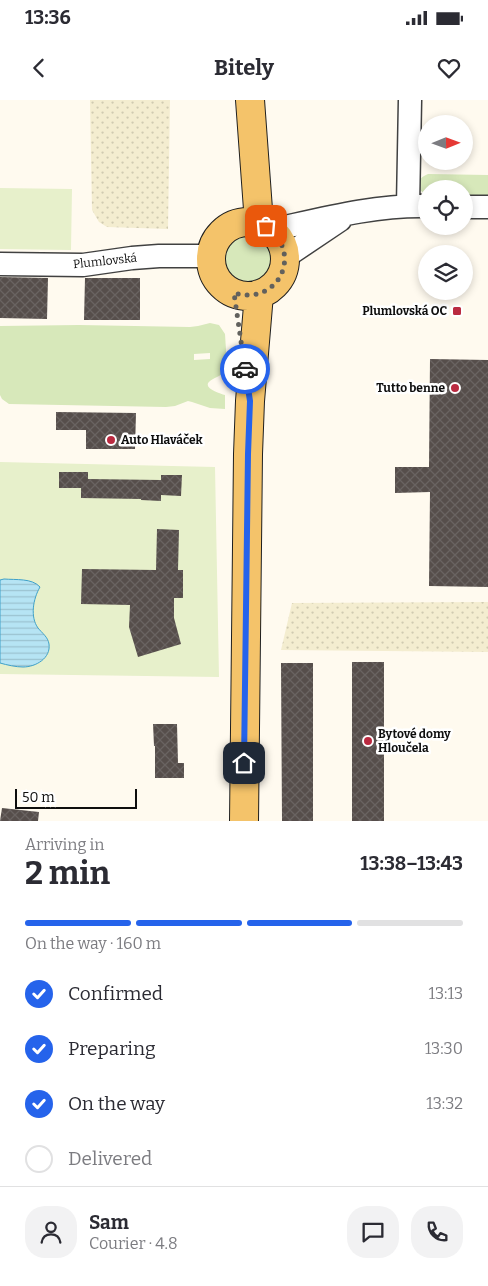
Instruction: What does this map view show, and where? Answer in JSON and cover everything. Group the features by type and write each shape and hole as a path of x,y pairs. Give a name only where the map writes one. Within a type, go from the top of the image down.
{"main road":[{"path":"250,100 256,225"},
{"path":"256,225 278,238 283,247 285,257 283,269 278,280 270,289 247,294 224,287 216,278 212,268 211,256 219,235 228,227 256,225"},
{"path":"244,821 250,401 247,294"}],"street":[{"path":"256,225 417,206 410,100"},
{"path":"473,207 488,207"},
{"path":"285,257 350,213"},
{"name":"Plumlovská","path":"0,264 90,264 159,256 211,256"}],"shaded area":[{"path":"90,100 170,100 168,229 107,227 99,222 92,210"},
{"path":"488,602 488,652 281,650 292,603"}],"green space":[{"path":"428,174 488,175 488,197 473,197 473,180 420,180"},
{"path":"0,188 72,189 71,250 0,249"},
{"path":"249,233 263,237 271,245 275,259 271,273 263,281 249,285 235,281 227,273 223,259 227,245 235,237"},
{"path":"210,323 219,325 225,334 227,366 222,374 209,382 208,385 211,389 225,395 225,409 210,408 188,401 166,407 9,404 0,395 0,326 198,326","holes":["210,353 210,359 194,360 194,354"]},
{"path":"0,462 215,467 219,677 0,674"}],"water":[{"path":"0,580 33,582 40,587 34,602 33,613 38,628 47,639 49,649 48,654 42,661 28,667 0,663"}],"building":[{"path":"0,277 48,278 47,319 0,318"},
{"path":"85,278 140,278 140,320 84,320"},
{"path":"430,359 488,360 488,587 429,586 430,492 395,493 395,467 429,467"},
{"name":"Auto Hlaváček","path":"56,412 136,413 135,449 86,449 86,430 56,430"},
{"path":"59,472 88,472 88,479 161,480 161,475 182,475 181,496 161,495 161,501 81,498 81,488 59,488"},
{"path":"157,529 179,530 178,570 183,570 183,598 174,598 174,618 181,644 138,657 129,627 130,605 81,604 82,569 156,570"},
{"name":"Bytové domy Hloučela","path":"352,662 384,662 384,821 352,821"},
{"path":"281,663 313,663 313,821 282,821"},
{"path":"153,724 177,724 178,763 184,763 184,778 155,778"},
{"path":"2,808 39,812 38,821 0,821"}],"way so far":[{"path":"245,369 234,293 242,296 251,296 270,289 278,280 283,269 285,257 283,247 278,238 266,226"}],"place":[{"name":"Plumlovská OC","path":"457,311"},
{"name":"Tutto benne","path":"455,388"},
{"name":"Auto Hlaváček","path":"111,440"},
{"name":"Bytové domy Hloučela","path":"368,741"}],"route":[{"path":"244,763 250,401 245,369"}]}
